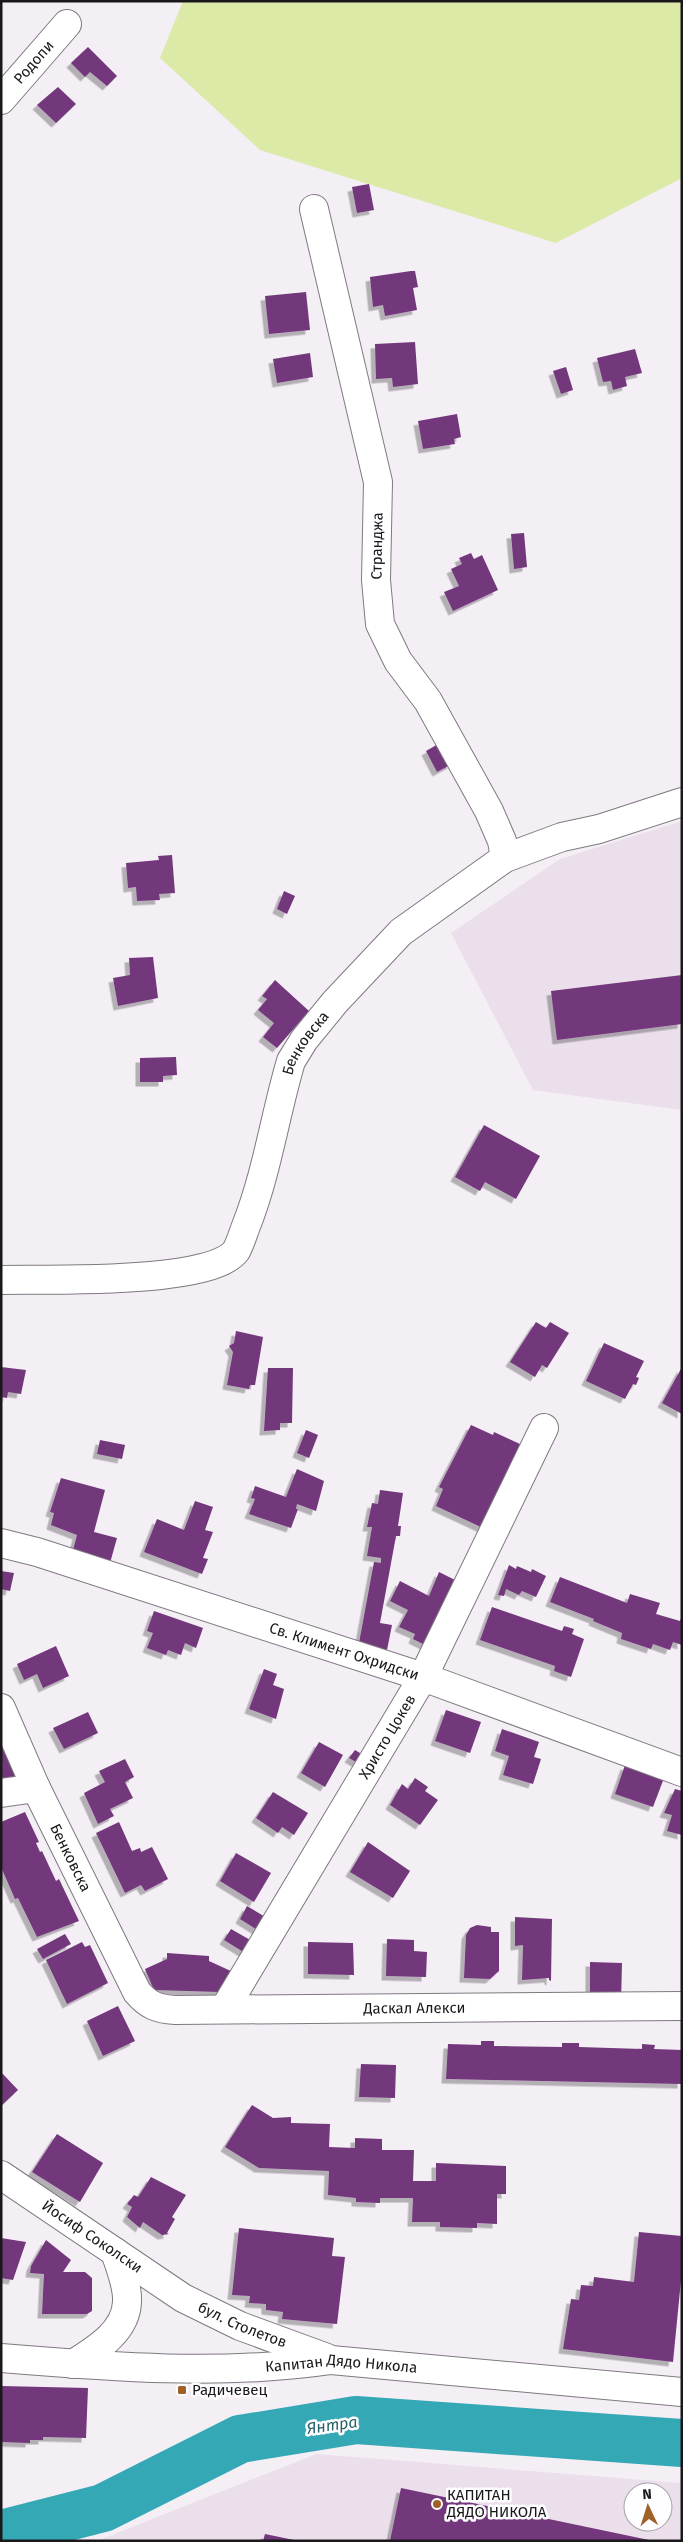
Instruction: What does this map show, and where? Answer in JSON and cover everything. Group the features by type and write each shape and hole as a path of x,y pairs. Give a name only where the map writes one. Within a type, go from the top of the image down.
{"street":[{"name":"Родопи","path":"1,100 67,24"},
{"name":"Странджа","path":"314,209 378,482 376,580 380,624 398,661 428,701 489,811 502,841 504,858"},
{"name":"Бенковска","path":"1,1280 153,1276 204,1268 225,1260 236,1250 253,1207 291,1061 304,1040 335,1002 402,932 504,858 562,837 599,829 682,802"},
{"name":"Христо Цокев","path":"226,2008 423,1678 544,1428"},
{"name":"Св. Климент Охридски","path":"1,1543 37,1552 423,1678 682,1772"},
{"name":"Бенковска","path":"1,1708 36,1788 137,1992 146,2003"},
{"path":"1,1793 36,1788"},
{"name":"Даскал Алекси","path":"146,2003 160,2009 175,2010 226,2008 682,2006"},
{"name":"Йосиф Соколски","path":"1,2175 183,2298"},
{"path":"72,2364 106,2342 120,2322 128,2302 115,2252"},
{"name":"бул. Столетов","path":"183,2298 240,2326 331,2360"},
{"name":"Капитан Дядо Никола","path":"1,2358 72,2364 196,2369 282,2367 331,2360 682,2392"}],"shaded area":[{"path":"682,821 682,1110 533,1090 451,933 560,859"},
{"path":"316,2454 669,2482 623,2482 623,2532 673,2532 673,2482 682,2483 682,2541 97,2541"}],"green space":[{"path":"183,1 682,1 682,178 556,243 260,150 160,58"}],"building":[{"path":"88,47 117,76 107,86 90,72 85,77 71,63"},
{"path":"58,87 76,104 56,123 37,105"},
{"path":"369,184 374,210 357,213 352,187"},
{"path":"415,271 418,287 413,288 417,310 385,316 383,305 373,307 370,277"},
{"path":"306,292 310,330 269,334 265,296"},
{"path":"415,342 418,384 393,387 392,378 376,379 375,344"},
{"path":"635,349 642,373 625,377 627,386 613,390 611,381 603,382 597,358"},
{"path":"310,353 313,377 277,383 273,359"},
{"path":"566,367 573,390 561,394 553,371"},
{"path":"457,414 461,437 454,439 455,444 423,449 418,421"},
{"path":"524,533 527,567 514,569 511,534"},
{"path":"471,553 474,559 482,555 498,590 453,611 444,592 459,586 451,569 462,564 459,558"},
{"path":"440,743 452,764 437,772 426,751"},
{"path":"172,855 175,893 159,894 160,900 137,901 136,887 128,888 126,863 159,860 158,856"},
{"path":"284,891 295,896 287,914 277,909"},
{"path":"153,957 158,998 118,1006 113,978 130,975 129,958"},
{"path":"682,975 682,1024 557,1040 551,991"},
{"path":"275,980 309,1011 277,1048 263,1037 274,1023 258,1010 267,999 262,996"},
{"path":"176,1057 177,1075 163,1076 163,1082 140,1082 140,1058"},
{"path":"484,1125 540,1156 516,1199 485,1182 480,1191 455,1177"},
{"path":"536,1322 546,1328 550,1322 569,1333 547,1368 542,1365 535,1377 510,1362"},
{"path":"236,1331 263,1337 255,1385 250,1385 249,1389 227,1385 233,1352 229,1346 234,1343"},
{"path":"604,1343 644,1361 636,1377 639,1378 636,1385 633,1384 625,1399 586,1381"},
{"path":"1,1367 26,1370 21,1394 8,1392 7,1398 1,1397"},
{"path":"682,1367 682,1414 662,1403"},
{"path":"268,1368 293,1368 292,1423 280,1423 280,1430 264,1431"},
{"path":"471,1425 493,1435 494,1432 520,1444 483,1528 436,1506 443,1489 439,1487"},
{"path":"306,1430 318,1435 309,1458 297,1453"},
{"path":"100,1440 125,1445 122,1459 97,1454"},
{"path":"297,1469 324,1481 316,1511 297,1504 296,1509 298,1509 291,1528 249,1514 255,1499 251,1498 255,1486 286,1497"},
{"path":"61,1478 105,1490 94,1532 117,1538 110,1563 72,1554 77,1535 51,1525 54,1513 50,1512"},
{"path":"380,1490 403,1493 398,1526 401,1526 400,1536 396,1536 380,1623 392,1625 387,1650 359,1643 374,1562 381,1563 381,1558 367,1556 372,1527 367,1527 372,1503 378,1504"},
{"path":"195,1501 213,1507 205,1530 213,1532 203,1558 208,1559 202,1574 144,1552 157,1519 184,1530"},
{"path":"509,1565 516,1569 517,1566 531,1572 532,1569 546,1576 536,1597 522,1591 519,1595 506,1589 504,1596 498,1595"},
{"path":"1,1571 14,1573 10,1591 1,1589"},
{"path":"439,1572 459,1582 427,1646 413,1639 415,1634 399,1627 408,1610 390,1601 400,1581 429,1596"},
{"path":"560,1577 627,1603 630,1594 660,1603 656,1614 680,1621 682,1615 682,1645 673,1642 670,1650 653,1644 651,1649 621,1639 622,1633 593,1621 594,1619 550,1602"},
{"path":"492,1607 562,1631 564,1626 574,1629 572,1634 584,1639 571,1677 554,1671 555,1666 480,1640"},
{"path":"154,1611 203,1628 196,1648 185,1643 181,1655 168,1650 166,1655 147,1648 153,1633 147,1631"},
{"path":"56,1646 69,1676 43,1688 37,1674 24,1680 17,1664"},
{"path":"264,1669 277,1674 273,1685 284,1689 276,1719 249,1709"},
{"path":"446,1710 481,1722 470,1753 435,1741"},
{"path":"88,1712 98,1733 64,1749 53,1728"},
{"path":"502,1729 539,1742 534,1757 541,1759 533,1784 503,1775 509,1756 495,1751"},
{"path":"319,1742 343,1755 325,1787 301,1773"},
{"path":"1,1743 15,1773 14,1777 1,1783"},
{"path":"355,1750 368,1758 363,1766 349,1758"},
{"path":"125,1759 134,1777 125,1782 133,1798 110,1809 114,1816 98,1824 84,1793 105,1782 99,1771"},
{"path":"625,1765 664,1778 653,1807 615,1794"},
{"path":"415,1778 428,1787 425,1791 438,1800 420,1825 390,1805 402,1784 408,1789"},
{"path":"675,1789 682,1791 682,1835 667,1831 672,1815 664,1813"},
{"path":"273,1792 308,1813 294,1835 282,1827 278,1833 256,1818"},
{"path":"25,1812 39,1842 36,1843 40,1852 42,1851 56,1881 59,1879 79,1921 37,1937 18,1898 15,1899 1,1867 1,1822"},
{"path":"119,1822 132,1851 140,1848 141,1852 152,1847 168,1879 145,1891 141,1885 125,1893 96,1833"},
{"path":"368,1842 410,1871 393,1898 350,1872"},
{"path":"236,1853 271,1873 254,1902 220,1881"},
{"path":"247,1906 267,1918 259,1931 240,1919"},
{"path":"515,1917 552,1919 551,1981 549,1978 522,1980 523,1945 515,1946"},
{"path":"477,1925 491,1927 491,1932 499,1932 499,1971 490,1979 464,1978 466,1935 470,1928"},
{"path":"231,1929 252,1941 245,1953 224,1940"},
{"path":"65,1934 71,1944 43,1959 37,1949"},
{"path":"387,1939 414,1940 414,1951 427,1952 426,1977 386,1976"},
{"path":"82,1942 85,1947 90,1945 108,1983 67,2004 46,1960"},
{"path":"308,1942 353,1943 354,1975 308,1974"},
{"path":"167,1953 209,1956 209,1961 233,1972 220,1992 154,1990 145,1969 167,1959"},
{"path":"590,1962 622,1963 621,2002 590,2001"},
{"path":"118,2006 135,2041 103,2056 87,2021"},
{"path":"481,2041 494,2041 494,2046 562,2047 562,2043 579,2043 579,2047 642,2049 642,2044 655,2045 654,2049 682,2050 682,2084 446,2079 448,2044 481,2045"},
{"path":"361,2064 396,2065 395,2098 359,2097"},
{"path":"1,2072 18,2090 1,2106"},
{"path":"252,2105 273,2118 291,2117 291,2123 330,2124 329,2147 355,2148 355,2138 382,2139 382,2150 414,2150 413,2181 436,2181 436,2163 506,2166 506,2194 497,2194 497,2224 477,2223 477,2228 440,2227 440,2222 412,2222 413,2198 380,2198 380,2203 356,2202 356,2198 328,2195 329,2171 259,2168 225,2147"},
{"path":"57,2134 103,2163 80,2202 32,2172"},
{"path":"151,2177 186,2195 172,2217 175,2219 167,2233 169,2234 162,2235 143,2222 140,2228 127,2217 132,2207 127,2204 134,2195 138,2197"},
{"path":"239,2228 334,2238 332,2256 345,2257 337,2324 282,2319 283,2312 266,2310 266,2304 249,2303 250,2296 232,2295"},
{"path":"639,2232 682,2236 682,2270 673,2362 563,2349 571,2299 579,2300 581,2285 593,2286 594,2277 634,2282"},
{"path":"1,2238 26,2242 13,2280 1,2278"},
{"path":"46,2240 71,2260 63,2272 85,2272 92,2278 92,2311 87,2314 42,2314 44,2274 30,2273 31,2266"},
{"path":"1,2386 88,2388 86,2438 43,2437 43,2440 30,2440 30,2443 1,2442"},
{"name":"КАПИТАН ДЯДО НИКОЛА","path":"401,2488 649,2540 649,2541 390,2541"},
{"path":"265,2534 294,2540 294,2541 263,2541"}],"waterway":[{"name":"Янтра","path":"1,2534 103,2508 240,2439 356,2420 682,2443"}],"place":[{"name":"Радичевец","path":"182,2390"},
{"name":"КАПИТАН ДЯДО НИКОЛА","path":"437,2504"}]}
